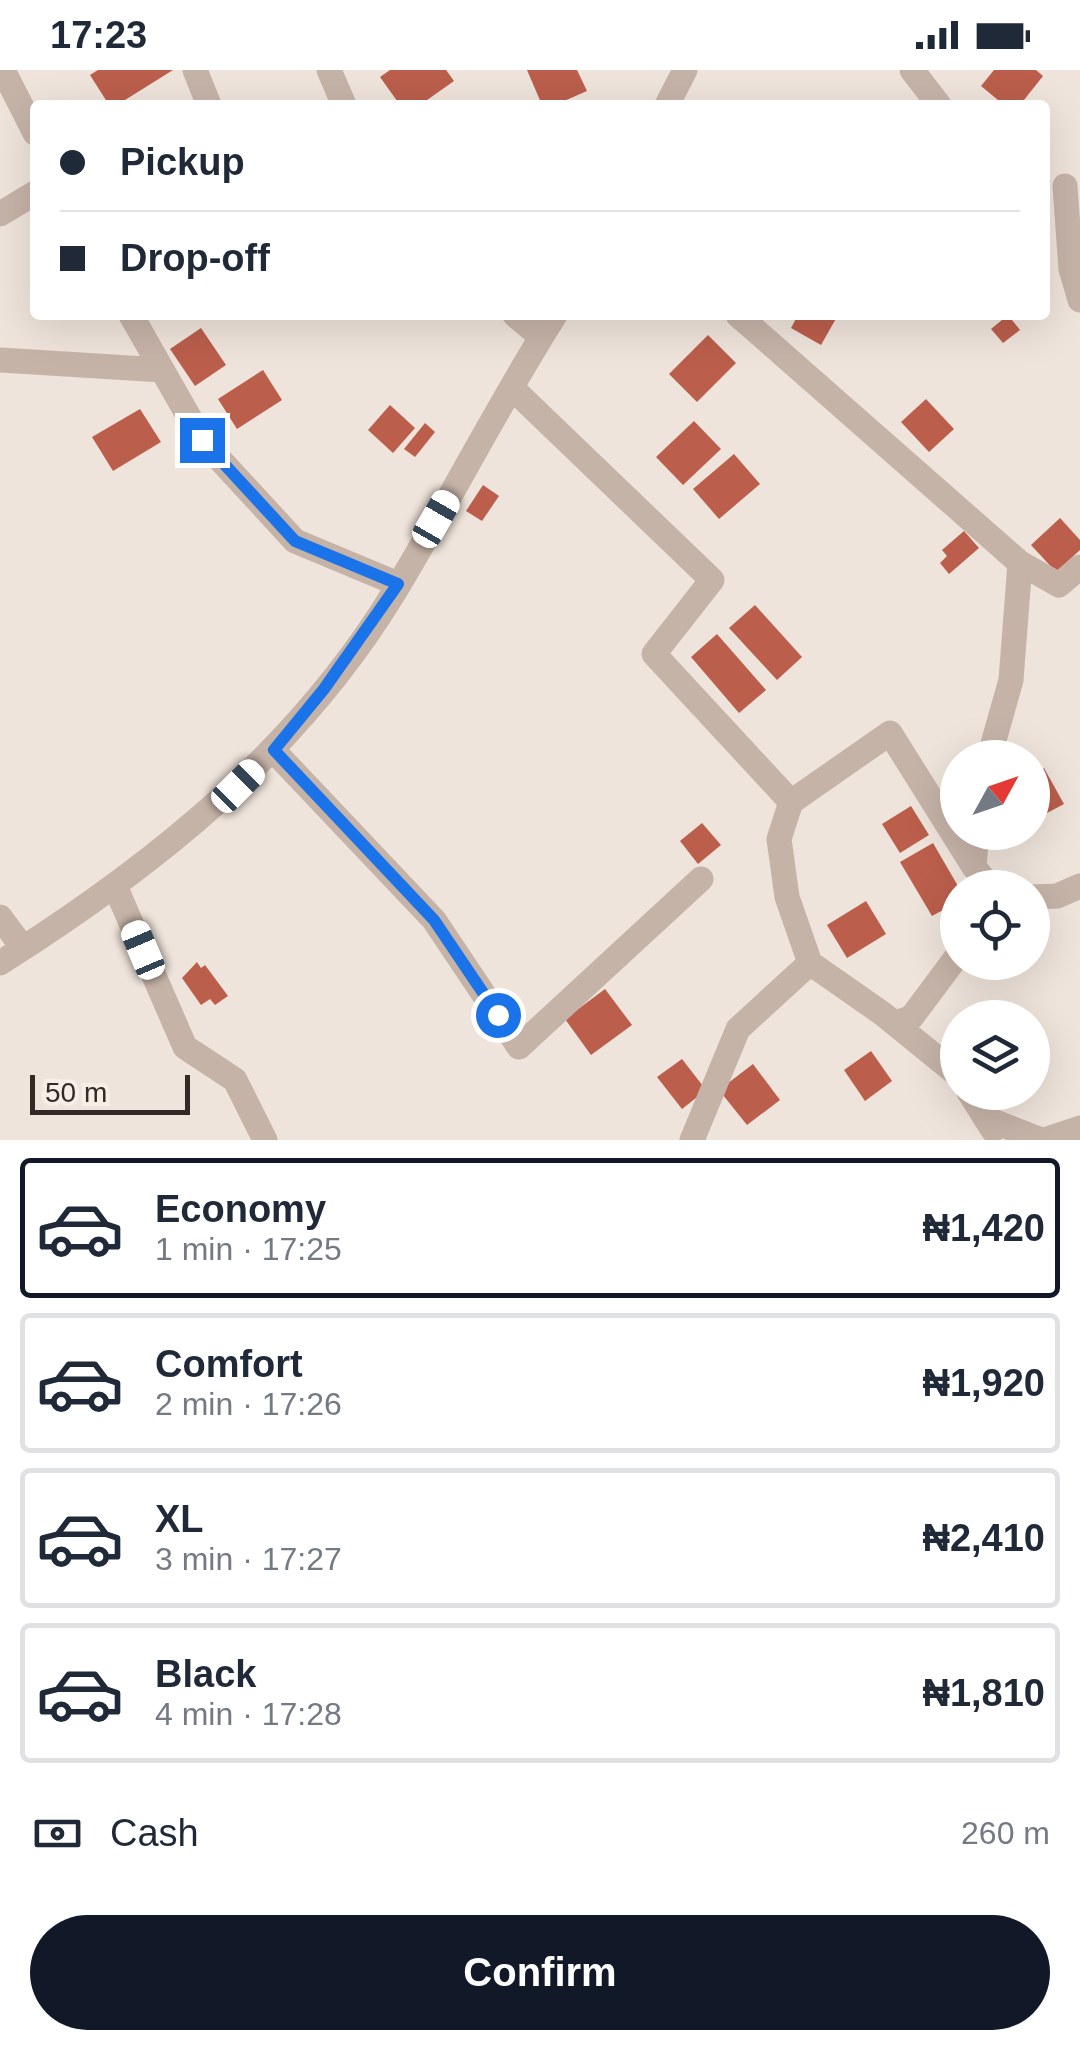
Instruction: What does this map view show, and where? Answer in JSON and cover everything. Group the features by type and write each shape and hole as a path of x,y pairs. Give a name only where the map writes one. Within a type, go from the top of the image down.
{"street":[{"path":"3,70 30,123"},
{"path":"195,70 207,100"},
{"path":"329,70 342,100"},
{"path":"669,100 684,70"},
{"path":"912,70 935,100"},
{"path":"1064,185 1071,269 1080,300"},
{"path":"0,214 30,195"},
{"path":"134,320 202,440 295,541 398,584"},
{"path":"520,320 540,338"},
{"path":"0,963 177,840 274,750 324,689 398,584 552,320"},
{"path":"744,320 1020,564 1059,585 1080,567"},
{"path":"0,360 162,370"},
{"path":"512,388 712,580 654,654 791,802"},
{"path":"994,740 1011,680 1020,564"},
{"path":"940,1060 810,964 786,897 779,839 791,802 890,734 976,870"},
{"path":"274,750 434,920 519,1047 701,879"},
{"path":"974,867 975,850"},
{"path":"115,886 184,1047 234,1080 265,1140"},
{"path":"1050,896 1080,886"},
{"path":"0,917 23,948"},
{"path":"692,1140 738,1029 810,964"},
{"path":"894,1023 911,1018 940,979"},
{"path":"992,1129 1042,1140 1080,1128"}],"building":[{"path":"98,70 173,70 125,100 106,100 90,75"},
{"path":"390,70 446,70 454,81 427,100 396,100 380,77"},
{"path":"527,70 577,70 587,91 566,100 540,100"},
{"path":"994,70 1036,70 1043,76 1024,100 998,100 981,86"},
{"path":"795,320 835,320 821,345 791,328"},
{"path":"1002,320 1012,320 1020,330 1003,343 991,329"},
{"path":"201,328 226,365 195,386 170,349"},
{"path":"708,335 736,363 697,402 669,374"},
{"path":"263,370 282,400 237,429 218,399"},
{"path":"926,399 954,429 929,452 901,422"},
{"path":"390,405 415,428 393,453 368,430"},
{"path":"140,409 161,442 113,471 92,437"},
{"path":"694,421 721,449 683,485 656,457"},
{"path":"425,423 435,432 415,457 404,449"},
{"path":"734,454 760,484 719,519 693,489"},
{"path":"483,485 499,496 482,521 466,511"},
{"path":"1060,518 1080,540 1080,550 1056,572 1031,545"},
{"path":"964,531 979,548 949,574 940,563 947,556 942,550"},
{"path":"755,605 802,657 777,680 729,628"},
{"path":"717,634 766,690 739,713 691,657"},
{"path":"1050,779 1064,804 1050,811"},
{"path":"911,806 929,835 900,853 882,824"},
{"path":"702,823 721,845 698,864 680,841"},
{"path":"933,843 949,870 940,870 940,912 932,916 900,862"},
{"path":"866,901 886,934 847,958 827,925"},
{"path":"197,962 201,968 205,965 228,996 215,1005 210,999 201,1005 182,978"},
{"path":"605,989 632,1025 591,1055 565,1019"},
{"path":"871,1051 892,1081 865,1101 844,1070"},
{"path":"682,1059 706,1090 682,1109 657,1077"},
{"path":"753,1064 780,1100 747,1125 719,1090"}],"route":[{"path":"202,440 295,541 398,584 324,689 274,750 434,920 498,1015"}]}
